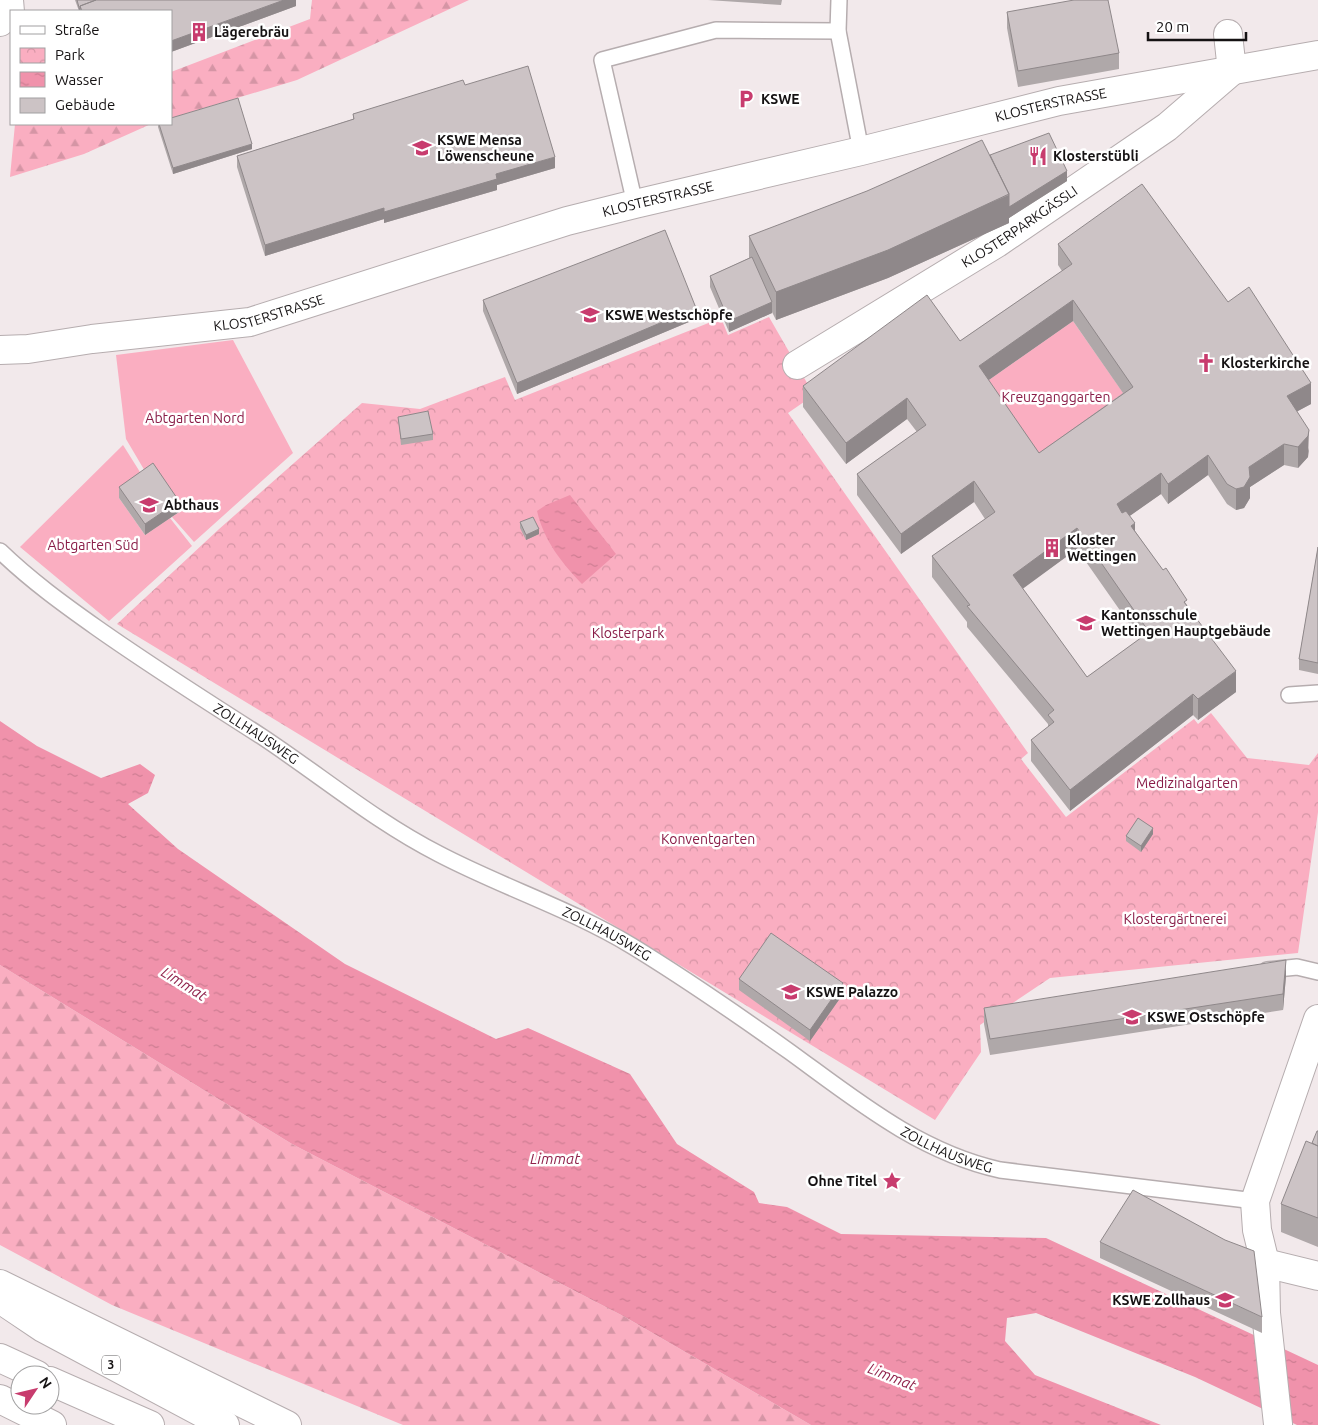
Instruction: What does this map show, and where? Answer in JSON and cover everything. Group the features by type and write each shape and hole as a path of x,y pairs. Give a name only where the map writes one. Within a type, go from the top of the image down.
{"main road":[{"path":"1228,34 1232,71"},
{"name":"KLOSTERSTRASSE","path":"0,350 28,349 92,339 250,322 567,221 634,204 861,151 1059,101 1318,55"},
{"name":"KLOSTERPARKGÄSSLI","path":"798,364 997,243 1167,127 1232,71"},
{"path":"1278,1424 1267,1325 1265,1262 1257,1230 1256,1201 1317,1028"},
{"path":"1265,1262 1318,1276"},
{"path":"0,1284 287,1425"},
{"name":"3","path":"0,1299 51,1332 225,1425"},
{"path":"0,1358 15,1365"},
{"path":"60,1385 150,1425"},
{"path":"0,1399 52,1425"}],"lane":[{"path":"839,0 838,31 861,151"},
{"path":"634,204 602,60 716,30 838,31"},
{"name":"ZOLLHAUSWEG","path":"0,551 48,594 144,661 263,738 413,840 630,945 717,1000 876,1115 917,1140 960,1160 1000,1170 1256,1201"},
{"path":"1289,695 1318,693"},
{"path":"1251,972 1297,967 1318,972"}],"green space":[{"path":"312,0 469,0 297,80 172,118 172,72 310,19"},
{"path":"15,125 149,125 84,154 10,177"},
{"name":"Klosterpark","path":"769,317 814,395 788,413 1028,753 1021,759 1066,817 1194,719 1198,724 1211,713 1247,758 1309,765 1318,753 1318,812 1298,953 1050,978 980,1025 981,1052 935,1120 117,624 218,530 362,403 420,409 505,377 515,400 721,318 728,335"},
{"name":"Kreuzganggarten","path":"1073,321 1133,407 1039,473 979,387"},
{"name":"Abtgarten Nord","path":"233,340 293,453 194,542 172,517 179,512 149,478 126,439 116,355"},
{"name":"Abtgarten Süd","path":"123,445 145,480 119,498 145,535 170,518 192,546 109,621 20,547"},
{"path":"0,965 292,1144 625,1317 811,1425 403,1425 112,1305 0,1245"}],"water":[{"path":"570,495 616,554 582,584 549,542 537,511"},
{"name":"Limmat","path":"0,721 37,746 101,778 140,764 155,775 148,793 128,804 178,849 345,964 496,1039 528,1028 630,1074 677,1144 754,1192 759,1203 787,1207 841,1234 1046,1238 1318,1365 1318,1425 1297,1425 1195,1377 1036,1313 1007,1318 1005,1341 1035,1375 1161,1425 811,1425 625,1317 292,1144 0,965"}],"building":[{"path":"77,0 96,0 80,6 80,10"},
{"name":"Lägerebräu","path":"96,0 284,0 172,41 172,10 82,10 80,6"},
{"path":"1074,0 1108,0 1119,53 1018,71 1007,12"},
{"name":"KSWE Mensa Löwenscheune","path":"528,66 555,157 496,174 497,179 384,212 384,208 265,245 237,156 354,119 353,114 463,80 465,85"},
{"path":"238,98 252,144 173,168 159,125 172,125 172,118"},
{"path":"1049,133 1067,171 1009,207 1009,194 990,155"},
{"path":"982,140 1009,194 888,250 776,292 749,236 867,191"},
{"path":"1142,184 1228,302 1249,287 1311,383 1287,396 1309,430 1308,436 1298,447 1284,444 1249,467 1250,477 1244,487 1236,489 1227,484 1208,455 1168,484 1161,473 1117,504 1122,513 1126,511 1135,523 1131,526 1163,570 1166,568 1187,600 1184,602 1236,671 1198,699 1193,694 1070,790 1031,740 1054,722 1048,715 1054,710 967,606 970,605 932,556 995,512 974,481 901,534 857,474 926,425 907,398 846,443 803,386 927,295 960,341 1072,264 1058,244","holes":["1073,300 1133,387 1039,453 979,366","1077,528 1149,632 1087,677 1013,575"]},
{"name":"KSWE Westschöpfe","path":"665,230 696,308 517,383 483,300"},
{"path":"752,257 772,302 729,321 710,276"},
{"path":"428,411 433,434 401,439 398,417"},
{"name":"Abthaus","path":"153,463 179,501 145,524 119,487"},
{"path":"533,517 539,529 526,535 520,522"},
{"path":"1318,547 1318,663 1299,659"},
{"path":"1138,818 1153,828 1141,846 1126,836"},
{"name":"KSWE Palazzo","path":"771,933 843,983 810,1030 739,979"},
{"path":"1286,960 1283,994 990,1039 984,1008"},
{"path":"1318,1131 1318,1146 1312,1143"},
{"path":"1306,1141 1318,1146 1318,1218 1281,1204"},
{"name":"KSWE Zollhaus","path":"1133,1190 1225,1240 1254,1251 1262,1317 1100,1242"}],"place":[{"name":"Lägerebräu","path":"199,32"},
{"name":"KSWE","path":"746,99"},
{"name":"KSWE Mensa Löwenscheune","path":"422,148"},
{"name":"Klosterstübli","path":"1038,156"},
{"name":"KSWE Westschöpfe","path":"590,315"},
{"name":"Klosterkirche","path":"1206,363"},
{"name":"Abthaus","path":"149,505"},
{"name":"Kloster Wettingen","path":"1052,548"},
{"name":"Kantonsschule Wettingen Hauptgebäude","path":"1086,623"},
{"name":"KSWE Palazzo","path":"791,992"},
{"name":"KSWE Ostschöpfe","path":"1132,1017"},
{"name":"Ohne Titel","path":"892,1181"},
{"name":"KSWE Zollhaus","path":"1225,1300"}],"park label":[{"name":"Medizinalgarten","path":"1187,783"},
{"name":"Konventgarten","path":"708,839"},
{"name":"Klostergärtnerei","path":"1175,919"}]}
